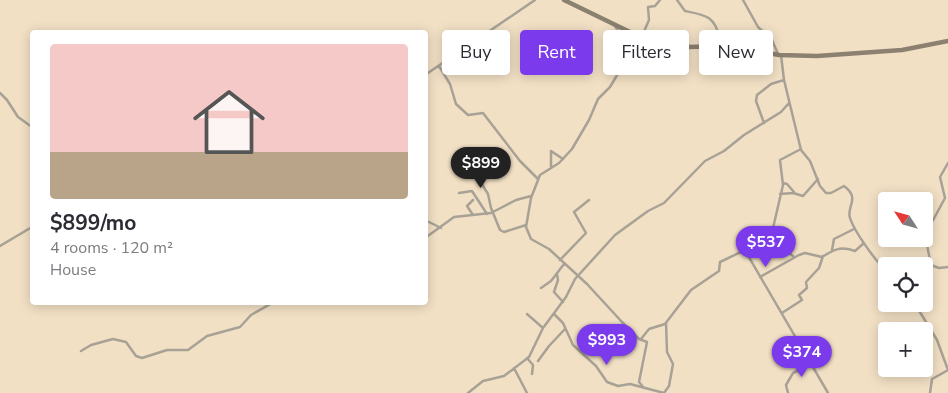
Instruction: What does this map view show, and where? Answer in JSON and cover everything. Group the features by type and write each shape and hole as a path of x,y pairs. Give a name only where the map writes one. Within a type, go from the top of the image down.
{"street":[{"path":"428,74 536,0"},
{"path":"564,0 627,30"},
{"path":"645,30 650,18 648,7 655,6 660,0"},
{"path":"678,0 686,10 705,14 718,30"},
{"path":"744,0 746,8 760,31 772,40 779,55 801,149 810,161 821,188 829,194 844,186 848,190 852,204 848,214 854,229 878,260"},
{"path":"614,25 628,47 629,55 610,87 596,102 578,141 563,159 543,171 538,179 532,195 526,226 531,238 548,249 578,276 641,340 647,343 639,373 639,382 644,388"},
{"path":"773,54 831,56 916,48 948,41"},
{"path":"439,66 461,110 467,115 483,113 520,161 538,179"},
{"path":"764,123 756,101 757,95 771,84 784,80"},
{"path":"0,93 8,101 18,117 30,126"},
{"path":"468,393 482,381 504,376 532,354 543,328 563,302 578,276 619,232 648,211 664,203 705,161 724,151 781,112 789,103"},
{"path":"794,257 783,248 773,228 783,183 780,160 801,149"},
{"path":"551,167 551,151 563,159"},
{"path":"463,154 488,194 492,212 502,231 526,226"},
{"path":"929,257 925,235 945,198 940,177 948,162"},
{"path":"780,194 805,194 818,179"},
{"path":"783,183 788,184 795,193"},
{"path":"459,193 472,191 487,214"},
{"path":"428,236 454,217 487,214 516,200 532,195"},
{"path":"473,200 467,206 473,215"},
{"path":"560,260 586,234 574,212 589,200"},
{"path":"428,222 441,228"},
{"path":"0,246 11,242 18,234 30,227"},
{"path":"773,228 744,245 745,250 828,393"},
{"path":"832,250 834,239 854,229"},
{"path":"782,313 802,301 799,295 807,288 806,282 819,268 823,256 832,250 842,248 855,251 864,243"},
{"path":"641,340 649,329 666,323 678,309 681,300 687,294 718,272 720,262 745,250"},
{"path":"760,277 794,257 805,254 823,256"},
{"path":"541,288 557,274 564,264"},
{"path":"933,266 939,268 948,267"},
{"path":"557,274 558,280 554,292 563,302"},
{"path":"81,351 91,345 113,339 126,342 136,356 142,358 167,350 188,350 207,336 240,327 251,315 269,305"},
{"path":"920,312 937,340 948,370 931,381 930,393"},
{"path":"554,313 574,346 596,366 607,382 618,386 630,384 664,393 670,386 673,364 667,352 666,323"},
{"path":"528,314 543,328"},
{"path":"538,361 565,329"},
{"path":"527,358 533,365 532,374"},
{"path":"788,393 786,385 790,376 812,364"},
{"path":"514,368 527,393"}]}
